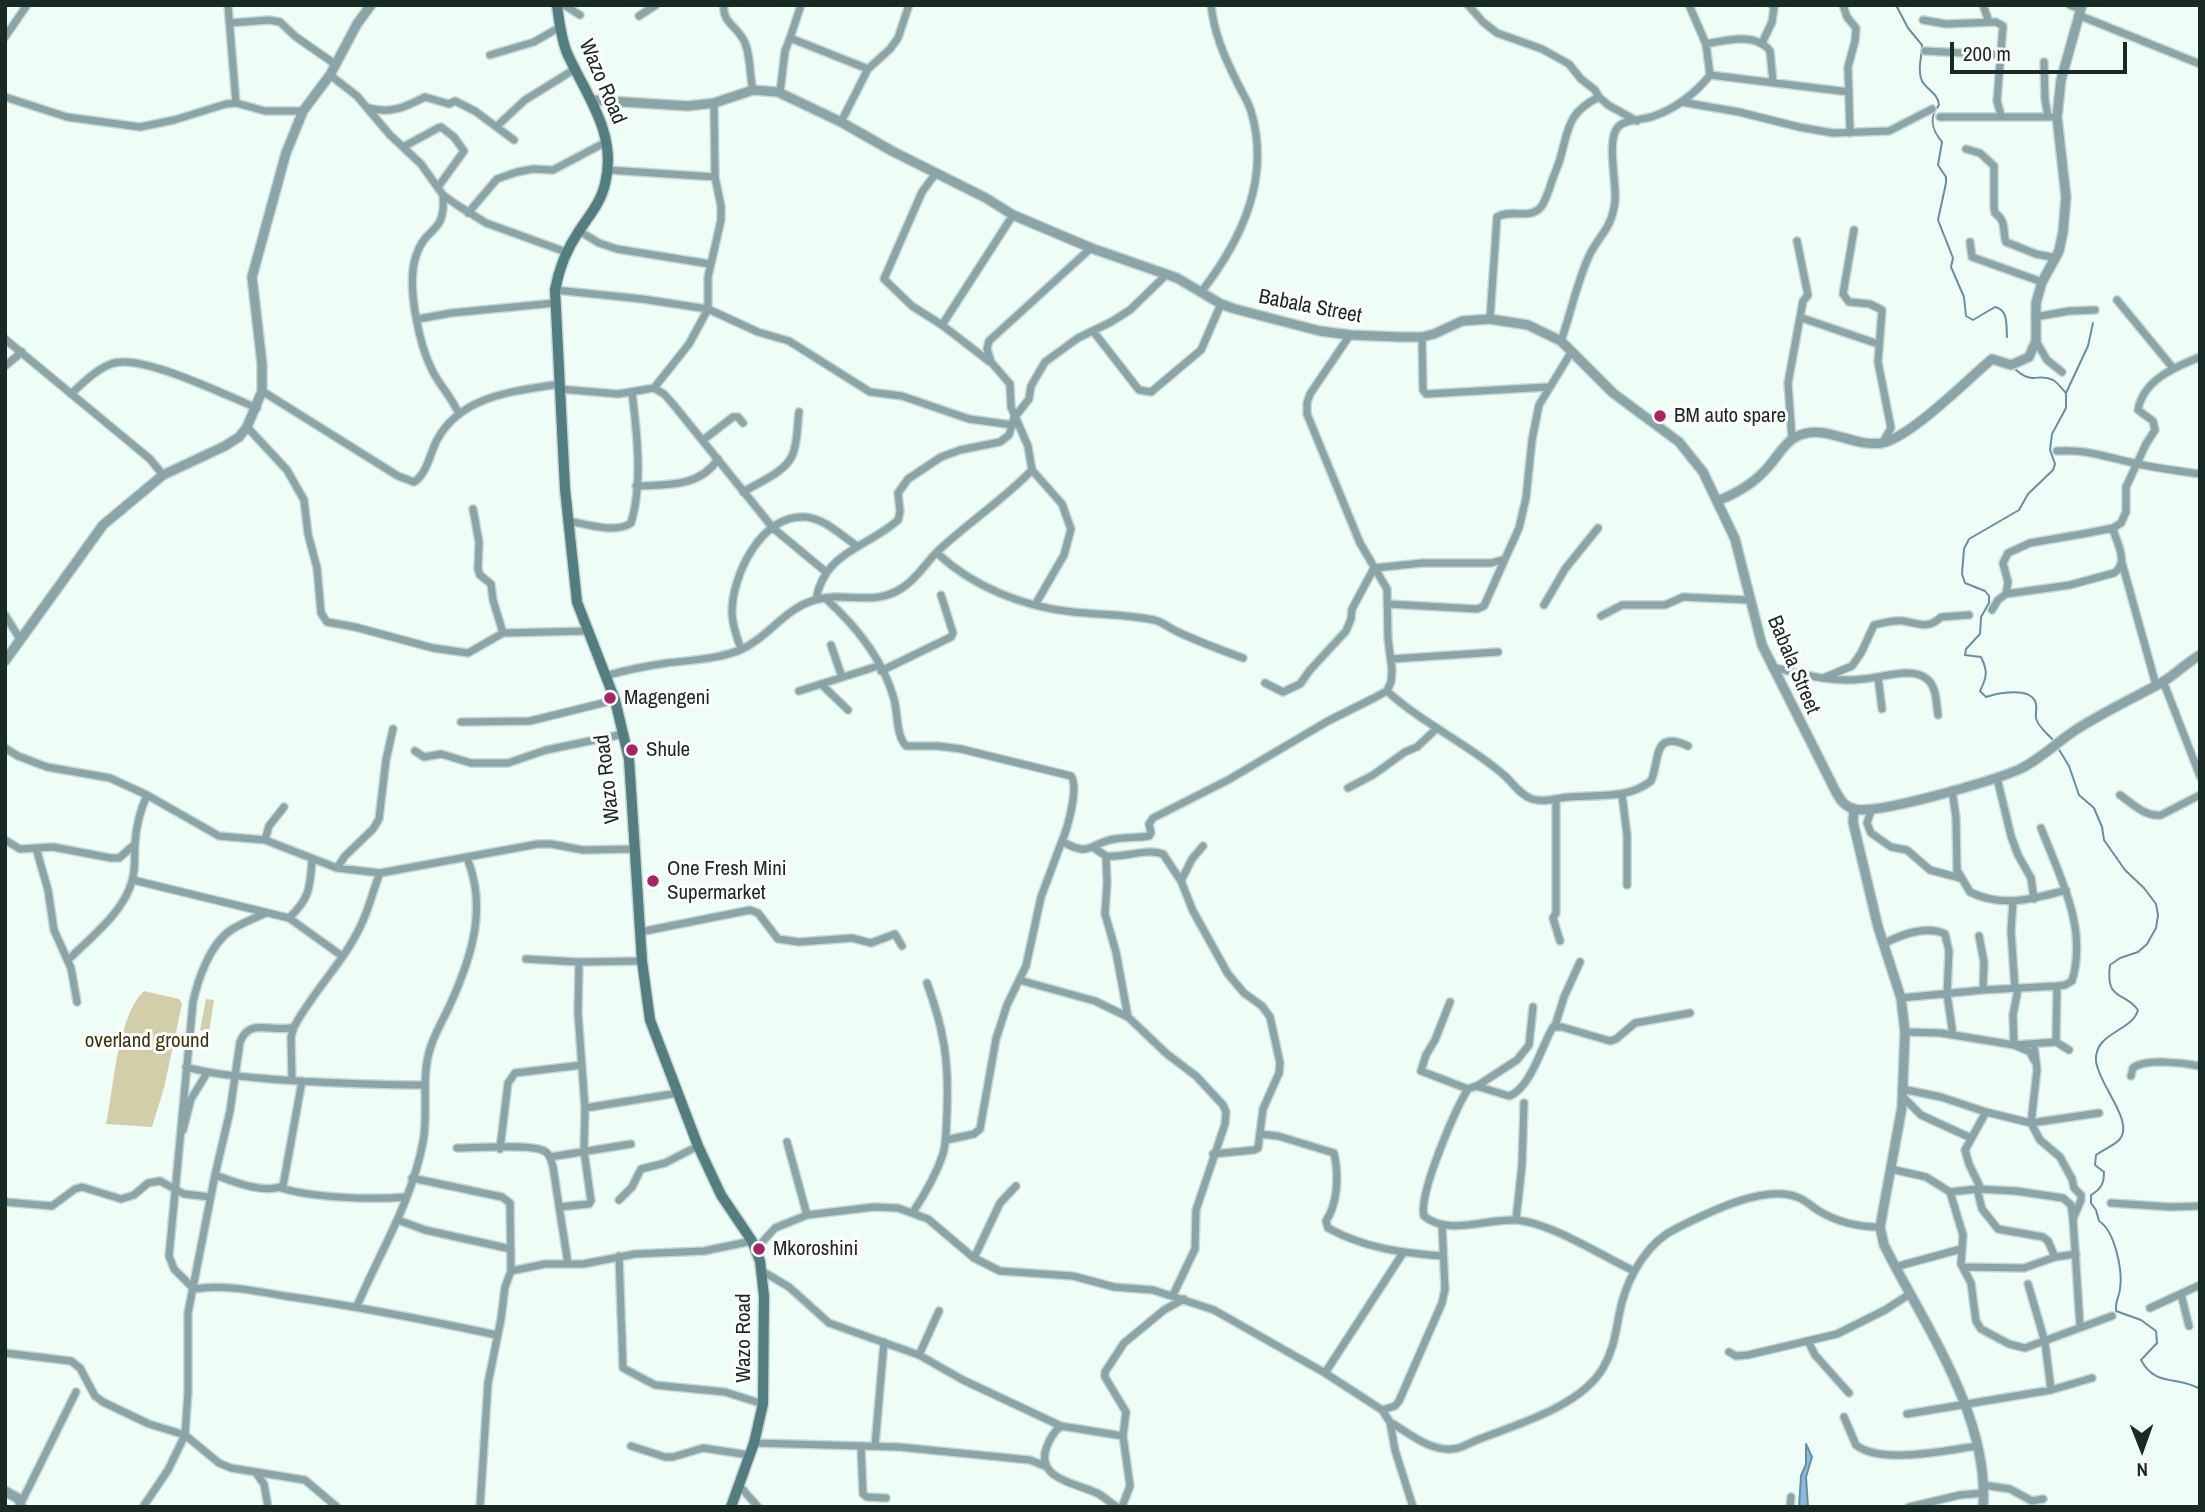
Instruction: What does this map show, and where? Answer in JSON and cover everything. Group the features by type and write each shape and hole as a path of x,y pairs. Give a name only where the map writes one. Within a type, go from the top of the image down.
{"main road":[{"name":"Wazo Road","path":"557,5 566,50 603,125 608,170 602,194 566,252 555,290 568,520 577,602 615,701 629,760 642,961 650,1020 698,1146 721,1195 754,1245 762,1271 763,1404 754,1443 731,1507"}],"street":[{"path":"5,37 27,5"},
{"path":"228,5 236,103"},
{"path":"5,661 103,524 163,475 225,446 239,437 247,427 257,408 262,364 252,277 286,153 303,111 330,75 357,24 371,5"},
{"path":"564,5 580,15"},
{"path":"639,16 656,5"},
{"path":"724,5 728,23 744,39 752,90"},
{"path":"780,93 785,51 802,5"},
{"path":"842,122 868,69 898,38 909,5"},
{"path":"1202,292 1219,270 1240,232 1257,179 1257,154 1251,110 1216,37 1211,5"},
{"path":"1468,5 1497,33 1542,50 1569,64 1599,97 1616,111 1638,121"},
{"path":"1689,5 1706,44 1710,75"},
{"path":"1762,43 1772,22 1772,5"},
{"path":"1843,5 1847,17 1856,28 1848,67 1850,133"},
{"path":"1983,5 1989,22"},
{"path":"2070,5 2200,64"},
{"path":"2052,117 2080,10"},
{"path":"1923,20 1946,24 1996,22 2003,26 1997,101 2001,115"},
{"path":"230,23 276,21 335,64"},
{"path":"489,55 534,42 560,27"},
{"path":"790,38 868,69"},
{"path":"1706,44 1743,39 1762,43 1770,51 1773,82"},
{"path":"1925,51 2002,55"},
{"path":"1717,501 1751,484 1792,439 1812,431 1882,443 1899,435 1952,396 1992,359 2011,365 2022,362 2032,352 2036,341 2036,303 2042,282 2056,258 2063,232 2066,197 2044,62"},
{"path":"497,126 525,100 575,69"},
{"path":"330,75 346,86 390,135 421,164 441,191 468,213 486,223 566,252"},
{"path":"1561,341 1591,252 1609,228 1615,199 1612,149 1615,132 1622,123 1664,113 1681,102 1710,75 1849,92"},
{"name":"Babala Street","path":"592,100 664,106 714,103 752,90 780,93 842,122 1013,215 1091,248 1167,274 1221,304 1288,324 1350,335 1422,337 1462,321 1490,318 1528,325 1561,341 1613,393 1679,442 1703,472 1735,540 1749,600 1771,667 1836,792 1845,805 1854,809"},
{"path":"5,97 67,117 141,127 236,103 265,111 303,111"},
{"path":"368,108 380,111 396,110 425,97 449,104 455,101 497,126 514,140"},
{"path":"1490,318 1497,217 1502,214 1530,214 1538,211 1544,204 1570,121 1583,106 1599,97"},
{"path":"1681,102 1739,112 1816,131 1850,133 1888,131 1932,109"},
{"path":"261,391 409,482 418,480 437,440 459,414 492,397 510,391 560,387 595,393 632,393 654,388 689,344 708,309 710,264 721,220 715,177 714,103"},
{"path":"1940,117 2052,117"},
{"path":"403,147 442,128 454,137 464,151 441,191 443,218 420,244 412,281 429,363 454,401 459,414"},
{"path":"468,213 497,179 517,172 553,170 606,142"},
{"path":"1966,149 1980,153 1994,166 1995,213 2001,217 2006,242 2036,254 2056,258"},
{"path":"608,170 715,177"},
{"path":"936,173 919,200 884,279 912,306 991,362 1010,384 1013,425 1022,433"},
{"path":"942,326 1013,215"},
{"path":"1854,230 1843,294 1849,302 1870,304 1882,310 1878,362 1891,428 1882,443"},
{"path":"579,231 599,243 617,249 710,264"},
{"path":"1792,439 1788,383 1803,301 1808,295 1797,241"},
{"path":"1970,242 1972,257 2042,282"},
{"path":"991,362 987,349 989,341 1091,248"},
{"path":"816,599 826,572 838,559 898,520 898,493 908,479 923,467 960,450 1000,442 1028,399 1031,386 1045,362 1078,338 1130,310 1167,274"},
{"path":"555,290 708,309 758,332 797,345 870,392 902,396 969,419 1013,425 1022,433 1028,446 1032,470 1062,504 1071,529 1064,555 1035,605"},
{"path":"2117,300 2173,368"},
{"path":"418,319 451,313 555,303"},
{"path":"1093,331 1139,390 1151,392 1201,350 1221,304"},
{"path":"2035,317 2095,310"},
{"path":"1802,318 1878,344"},
{"path":"1062,841 1079,849 1094,848 1106,841 1149,836 1150,820 1159,814 1228,780 1328,721 1387,691 1392,676 1387,589 1360,542 1307,414 1310,394 1350,335"},
{"path":"1422,337 1423,390 1426,394 1548,387"},
{"path":"5,339 150,460 163,475"},
{"path":"2036,341 2047,360 2062,372"},
{"path":"1388,604 1477,609 1484,606 1519,528 1528,488 1539,405 1572,351"},
{"path":"5,366 22,352"},
{"path":"2006,594 2008,582 2003,563 2008,553 2030,543 2113,527 2123,519 2126,487 2155,430 2153,421 2140,413 2138,407 2144,394 2158,378 2173,368 2200,357"},
{"path":"71,394 92,375 110,364 120,361 134,362 191,379 257,408"},
{"path":"654,388 664,394 773,528 826,572"},
{"path":"568,520 601,526 629,526 633,518 636,486 636,431 632,393"},
{"path":"743,492 781,468 790,459 794,451 799,412"},
{"path":"703,440 733,418 738,417 743,423"},
{"path":"247,427 287,470 304,500 308,534 317,568 321,613 327,622 457,653 477,650 503,634 587,631"},
{"path":"2057,451 2094,452 2136,464 2200,474"},
{"path":"636,486 686,482 705,474 718,459"},
{"path":"605,677 634,668 704,659 741,649 754,642 789,613 816,599 837,596 877,599 890,595 916,578 937,553 1032,470"},
{"path":"473,509 480,542 478,569 480,575 491,584 503,634"},
{"path":"741,649 732,615 734,596 746,558 773,528 791,519 804,517 816,520 856,546"},
{"path":"2113,527 2160,683 2179,718 2200,776"},
{"path":"1544,605 1565,569 1598,528"},
{"path":"937,553 975,581 1035,605 1096,614 1123,614 1158,621 1243,658"},
{"path":"1374,568 1423,563 1490,563 1506,559"},
{"path":"1992,610 2006,594 2070,585 2105,576 2119,569 2122,563"},
{"path":"1265,683 1283,692 1300,684 1346,631 1352,609 1374,568"},
{"path":"799,691 880,668 951,637 953,633 941,595"},
{"path":"1601,616 1622,605 1665,604 1683,597 1749,600"},
{"path":"825,598 853,624 880,668 894,701 901,739 905,746 961,749 1071,776 1074,782 1071,808 1041,897 1026,966 1007,1005 996,1039 980,1129 974,1134 946,1140"},
{"path":"5,615 20,639"},
{"path":"1822,678 1852,666 1874,625 1899,621 1921,626 1933,624 1941,617 1969,615"},
{"path":"831,645 842,677"},
{"path":"1391,659 1498,652"},
{"path":"1983,1507 1984,1489 1978,1446 1965,1404 1884,1245 1880,1227 1902,1093 1905,1032 1901,998 1864,872 1853,822 1854,809 1871,811 1997,778 2035,761 2067,735 2094,718 2198,660"},
{"path":"1771,667 1822,678 1846,680 1919,675 1928,679 1935,691 1938,715"},
{"path":"1878,677 1882,709"},
{"path":"821,684 848,710"},
{"path":"1387,691 1422,720 1461,743 1503,774 1524,796 1533,800 1622,794 1651,781 1656,754 1662,745 1674,741 1688,746"},
{"path":"461,722 530,721 615,701"},
{"path":"1348,788 1424,743 1437,728"},
{"path":"337,868 345,856 373,829 379,818 393,729"},
{"path":"415,751 424,757 446,754 471,763 499,764 546,750 624,734"},
{"path":"6,751 47,767 110,778 147,795 219,836 265,840 337,868 380,873 538,844 583,850 635,849"},
{"path":"1997,778 2011,836 2029,873 2034,899"},
{"path":"1952,790 1956,817 1957,870 1970,892 2001,902 2013,902 2066,890"},
{"path":"1622,794 1627,835 1627,885"},
{"path":"68,960 127,895 132,880 138,819 147,795"},
{"path":"2120,795 2154,816 2200,795"},
{"path":"1556,800 1556,913 1553,918 1560,942"},
{"path":"265,840 269,825 284,807"},
{"path":"1871,811 1867,823 1871,833 1891,847 1907,850 1934,871 1960,878"},
{"path":"1901,998 1983,989 2057,986 2072,981 2077,956 2077,930 2066,890 2041,828"},
{"path":"5,840 20,849 54,847 119,858 135,844"},
{"path":"1181,881 1192,859 1203,846"},
{"path":"36,848 48,890 54,930 68,960 77,1002"},
{"path":"1094,848 1105,856 1160,852 1181,881 1193,911 1228,974 1270,1017 1280,1063 1279,1073 1263,1109 1258,1148 1213,1154"},
{"path":"1105,856 1105,914 1116,952 1128,1017"},
{"path":"357,1306 398,1220 412,1178 423,1141 426,1070 431,1046 466,966 477,925 478,900 474,875 467,858"},
{"path":"289,918 304,903 309,893 312,860"},
{"path":"292,1080 294,1027 361,925 380,873"},
{"path":"132,880 289,918 342,956"},
{"path":"2013,902 2011,931 2017,989 2013,1015 2014,1045"},
{"path":"640,932 750,910 758,913 778,939 799,942 852,938 871,943 895,933 902,946"},
{"path":"194,1289 174,1269 169,1258 192,1002 198,977 222,938 242,924 266,913"},
{"path":"1885,943 1914,931 1944,933 1949,951 1947,994 1953,1035"},
{"path":"1979,936 1984,962 1983,989"},
{"path":"526,959 642,961"},
{"path":"559,1207 591,1203 584,1151 578,1013 579,962"},
{"path":"1478,1086 1505,1096 1513,1095 1536,1064 1551,1029 1555,1026 1564,997 1580,962"},
{"path":"1019,980 1095,1001 1128,1017 1161,1049 1196,1076 1223,1105 1226,1118 1196,1210 1195,1249 1173,1295"},
{"path":"913,1212 936,1172 946,1140 946,1049 942,1024 927,983"},
{"path":"2056,1042 2057,986"},
{"path":"1450,1002 1421,1070 1432,1077 1463,1085 1468,1089"},
{"path":"1533,1007 1529,1045 1517,1060 1478,1086 1468,1089 1442,1143 1423,1205 1424,1216 1442,1225 1516,1220 1556,1232 1634,1271"},
{"path":"1555,1026 1610,1041 1635,1023 1690,1013"},
{"path":"144,1507 168,1470 185,1435 188,1313 244,1032 260,1027 281,1030 294,1027"},
{"path":"1905,1032 1953,1035 2014,1045 2056,1042 2069,1050"},
{"path":"2014,1045 2030,1052 2036,1062"},
{"path":"2034,1045 2036,1062 2031,1123 2040,1140 2060,1157 2074,1188 2081,1195 2073,1219"},
{"path":"2131,1076 2133,1068 2140,1064 2177,1063 2200,1066"},
{"path":"500,1149 508,1083 515,1073 582,1065"},
{"path":"186,1067 207,1073 302,1081 425,1085"},
{"path":"178,1147 191,1099 207,1073"},
{"path":"281,1188 284,1184 302,1081"},
{"path":"584,1108 678,1093"},
{"path":"1902,1093 1941,1097 2031,1123 2099,1113"},
{"path":"1902,1093 1922,1115 1971,1138"},
{"path":"1516,1220 1522,1165 1524,1103"},
{"path":"1986,1112 1966,1147 1966,1158 1979,1189 1982,1209 1998,1229 2043,1237 2048,1241 2055,1257"},
{"path":"1260,1134 1290,1139 1334,1153 1335,1195 1332,1212 1326,1221 1328,1228 1365,1245 1403,1253 1442,1256"},
{"path":"787,1142 807,1215"},
{"path":"550,1157 631,1144"},
{"path":"619,1200 632,1187 644,1167 665,1163 698,1146"},
{"path":"457,1148 533,1147 545,1151 550,1157 568,1264"},
{"path":"1891,1169 1926,1177 1950,1192 1979,1189 2063,1198 2071,1205 2073,1219 2080,1326"},
{"path":"215,1175 251,1186 298,1192 406,1197"},
{"path":"412,1178 507,1199 512,1207 511,1271 505,1287 488,1382 480,1507"},
{"path":"5,1202 52,1206 82,1187 121,1199 128,1198 148,1183 160,1181 174,1190 210,1196"},
{"path":"974,1258 1000,1203 1016,1186"},
{"path":"1950,1192 1964,1235 1961,1249 1963,1267 1970,1283 1976,1321 1981,1329 2019,1348 2045,1342 2080,1326 2112,1316"},
{"path":"1390,1422 1432,1446 1452,1450 1531,1419 1577,1395 1592,1383 1614,1348 1622,1303 1634,1271 1656,1243 1676,1228 1739,1201 1761,1195 1794,1195 1835,1220 1864,1227 1880,1227"},
{"path":"2111,1203 2200,1206"},
{"path":"511,1271 545,1265 600,1262 619,1256 754,1245 775,1228 807,1215 874,1207 898,1208 928,1219 974,1258 1000,1271 1073,1276 1114,1287 1153,1290 1173,1295 1213,1310 1325,1373 1382,1410 1390,1422 1395,1450 1413,1507"},
{"path":"398,1220 425,1230 511,1249"},
{"path":"1382,1410 1391,1408 1399,1401 1442,1303 1445,1289 1442,1225"},
{"path":"1895,1267 1961,1249"},
{"path":"1325,1373 1403,1253"},
{"path":"1963,1267 2024,1268 2055,1257 2076,1254"},
{"path":"619,1256 623,1368 655,1385 726,1392 763,1404"},
{"path":"762,1271 789,1287 829,1323 919,1355 963,1380 1061,1426 1123,1436"},
{"path":"2028,1284 2045,1342 2051,1390"},
{"path":"2150,1308 2200,1285"},
{"path":"194,1289 215,1286 236,1288 357,1306 497,1335"},
{"path":"1729,1352 1736,1356 1748,1355 1837,1334 1910,1294"},
{"path":"2181,1294 2189,1326"},
{"path":"754,1443 875,1446 1030,1460 1045,1466 1059,1478 1098,1494 1120,1507 1129,1486 1123,1436 1126,1416 1124,1406 1105,1377 1105,1372 1130,1337 1164,1310 1184,1299"},
{"path":"919,1355 939,1311"},
{"path":"1808,1341 1815,1355 1849,1393"},
{"path":"875,1446 884,1342"},
{"path":"5,1353 71,1361 77,1364 96,1396 103,1402 162,1429 185,1435 219,1463 256,1473 305,1480 337,1507"},
{"path":"1907,1414 2051,1390 2092,1378"},
{"path":"5,1491 14,1495 21,1505 76,1392"},
{"path":"1844,1417 1856,1446 1872,1454 1931,1452 1978,1446"},
{"path":"1045,1466 1047,1446 1061,1426"},
{"path":"631,1446 665,1457 703,1447 749,1455"},
{"path":"861,1446 863,1494 867,1497 886,1498"},
{"path":"256,1473 264,1484 268,1507"},
{"path":"738,1484 758,1507"},
{"path":"1909,1507 1984,1489 2010,1489 2032,1501 2043,1499"},
{"path":"1790,1507 1791,1497"}],"green space":[{"name":"overland ground","path":"144,991 179,999 182,1004 164,1088 152,1127 106,1124 122,1035 135,1003"},
{"path":"206,999 214,1000 209,1032 200,1030"}],"water":[{"path":"1806,1444 1812,1457 1806,1477 1808,1507 1799,1507 1801,1476 1806,1464"}],"waterway":[{"path":"1896,5 1908,28 1922,45 1922,81 1939,105 1932,119 1942,142 1938,165 1946,177 1946,183 1938,220 1953,258 1951,267 1964,297 1966,316 1973,320 1995,307 2003,311 2007,337"},
{"path":"2053,740 2040,727 2036,716 2036,703 2031,697 2012,692 1986,697 1980,691 1986,674 1981,657 1965,655 1966,649 1980,634 1981,617 1989,603 1989,596 1985,591 1965,583 1962,574 1964,549 1969,539 2019,510 2028,494 2053,470 2055,464 2050,450 2052,434 2066,408 2066,393 2088,346 2093,323"},
{"path":"2015,369 2026,377 2053,380 2066,393"},
{"path":"2058,748 2069,766 2079,795 2094,808 2104,840 2125,870 2156,904 2158,915 2156,928 2147,944 2138,952 2120,958 2110,965 2109,977 2113,990 2138,1010 2129,1023 2107,1038 2097,1051 2098,1070 2120,1114 2123,1133 2117,1142 2096,1155 2095,1165 2104,1172 2104,1176 2101,1186 2091,1195 2091,1203 2117,1252 2121,1281 2116,1311 2141,1320 2156,1331 2157,1343 2141,1360 2147,1369 2160,1378 2200,1389"}],"place":[{"name":"BM auto spare","path":"1660,416"},
{"name":"Magengeni","path":"610,698"},
{"name":"Shule","path":"632,750"},
{"name":"One Fresh Mini Supermarket","path":"653,881"},
{"name":"Mkoroshini","path":"759,1249"}]}
